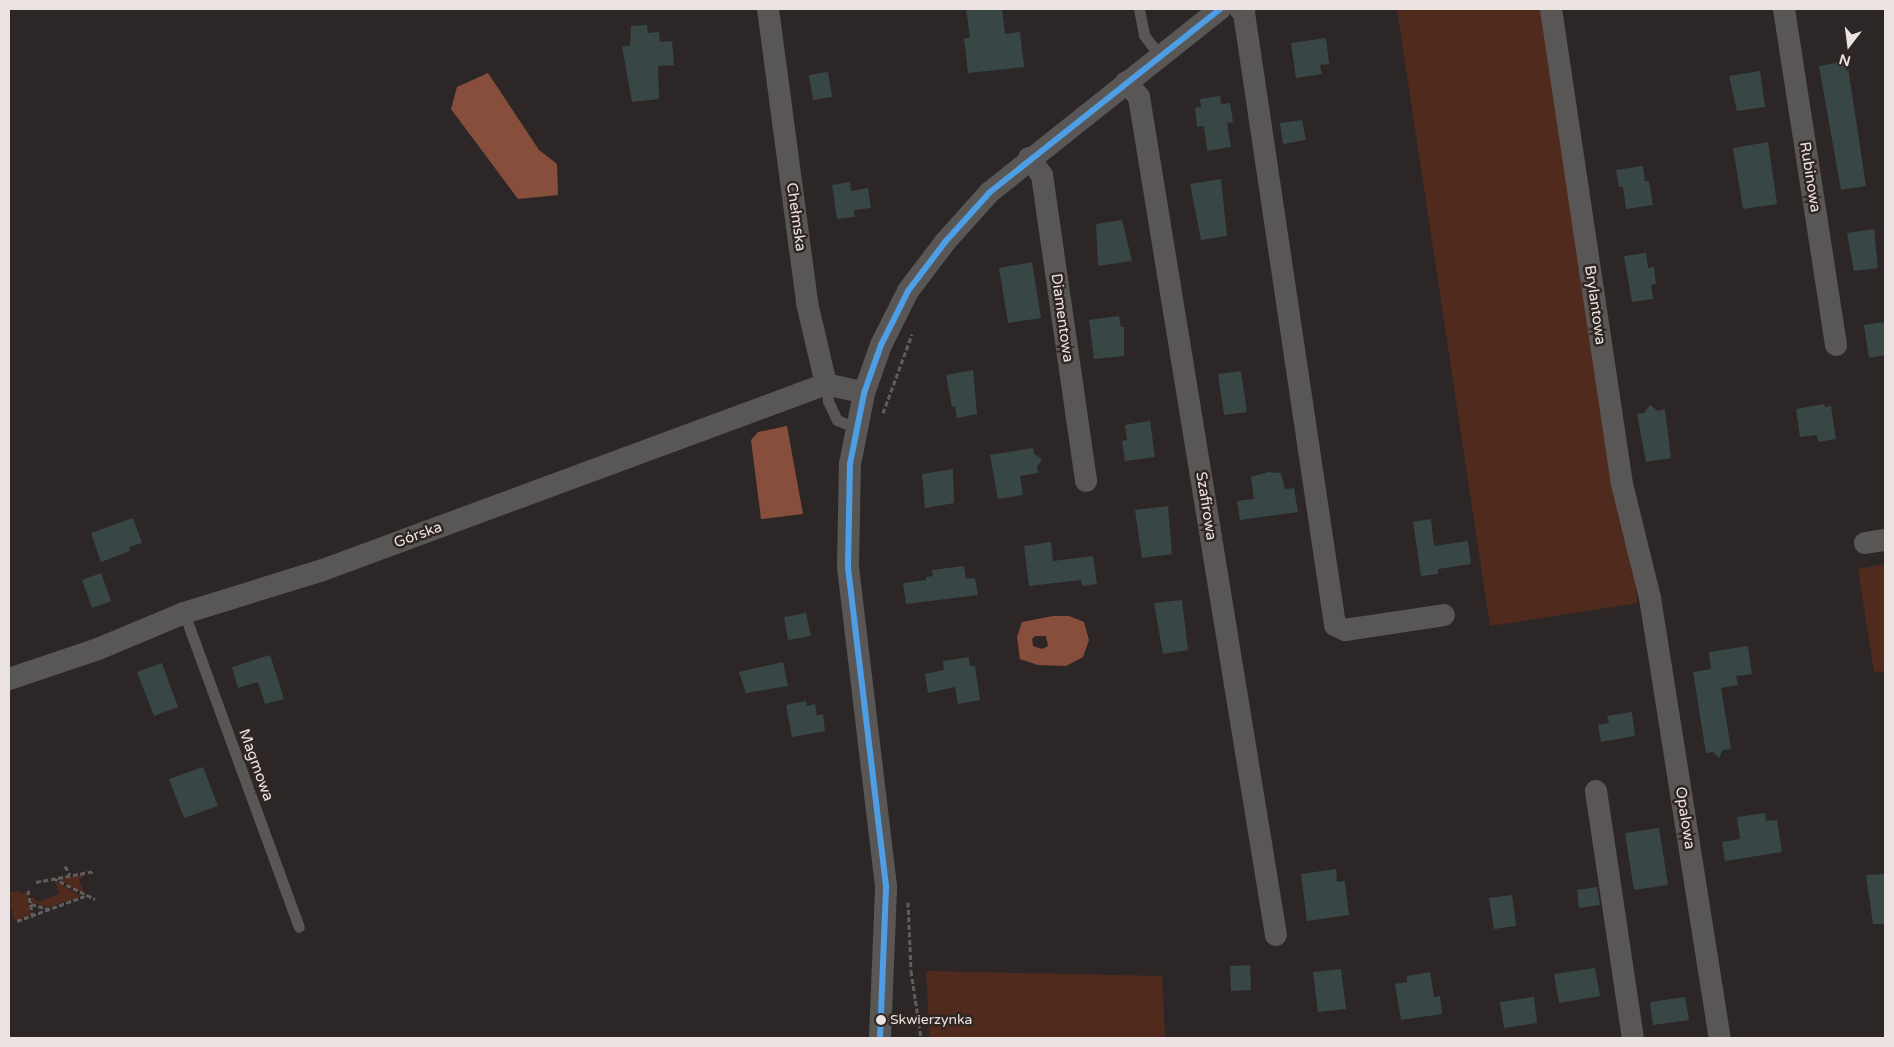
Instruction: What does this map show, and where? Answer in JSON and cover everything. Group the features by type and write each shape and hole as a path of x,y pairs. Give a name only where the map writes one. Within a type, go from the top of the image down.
{"street":[{"name":"Chełmska","path":"768,9 808,303 826,384"},
{"path":"880,1038 886,886 848,566 850,464 864,393 880,345 908,291 964,221 1029,158 1220,9"},
{"path":"1240,9 1244,13 1335,625 1345,630 1444,615"},
{"name":"Brylantowa","path":"1551,9 1621,480 1650,598"},
{"name":"Rubinowa","path":"1784,9 1836,345"},
{"name":"Szafirowa","path":"1126,82 1139,97 1276,935"},
{"name":"Diamentowa","path":"1029,158 1042,175 1086,481"},
{"path":"826,384 864,393"},
{"name":"Górska","path":"9,679 98,649 184,613 322,570 826,384"},
{"name":"Opalowa","path":"1650,598 1720,1038"},
{"path":"1596,791 1633,1038"}],"lane":[{"path":"1139,9 1144,36 1159,55"},
{"path":"826,384 828,401 837,420 857,428"},
{"name":"Magmowa","path":"184,613 298,927"}],"path":[{"path":"881,420 913,332"},
{"path":"65,866 70,875"},
{"path":"36,882 95,872"},
{"path":"52,878 95,900"},
{"path":"28,890 33,917"},
{"path":"17,922 85,896"},
{"path":"908,896 911,971 921,1038"},
{"path":"31,904 50,909"}],"shaded area":[{"path":"1397,9 1547,9 1638,603 1490,626"},
{"path":"488,73 539,150 557,164 558,195 518,199 451,109 457,87"},
{"path":"787,426 803,514 761,519 751,440 758,432"},
{"path":"1885,564 1885,671 1874,672 1858,569"},
{"path":"1053,616 1069,616 1084,622 1089,640 1083,657 1066,666 1038,665 1020,659 1017,637 1022,622","holes":["1035,636 1046,636 1048,646 1042,649 1033,646 1032,639"]},
{"path":"85,875 79,880 84,894 57,878"},
{"path":"55,881 81,896 50,907 33,903 31,896 38,902 59,894"},
{"path":"18,890 21,894 27,892 31,915 15,921 9,902 12,901 10,893"},
{"path":"926,971 1162,976 1165,1038 930,1038"}],"building":[{"path":"966,9 1002,9 1005,34 1020,32 1024,67 968,73 964,38 970,38"},
{"path":"647,25 648,33 659,32 660,42 672,41 674,65 658,66 659,99 632,102 622,46 630,46 631,26"},
{"path":"1326,38 1329,64 1320,65 1322,74 1296,78 1291,43"},
{"path":"1847,61 1866,186 1841,190 1819,66"},
{"path":"1760,71 1765,107 1737,111 1729,76"},
{"path":"828,72 832,97 813,100 809,75"},
{"path":"1220,96 1221,104 1230,103 1233,122 1227,123 1231,147 1207,151 1204,126 1197,127 1195,108 1201,107 1200,99"},
{"path":"1302,120 1306,140 1283,144 1280,123"},
{"path":"1768,142 1777,204 1743,209 1733,148"},
{"path":"1643,166 1645,181 1649,181 1653,205 1626,209 1623,187 1619,187 1616,170"},
{"path":"1221,179 1227,236 1201,240 1190,184"},
{"path":"850,182 851,191 868,188 871,208 854,210 855,217 837,219 832,185"},
{"path":"1122,220 1132,261 1098,266 1096,224"},
{"path":"1874,229 1878,268 1854,271 1847,233"},
{"path":"1646,253 1648,268 1654,267 1656,284 1651,285 1653,299 1632,302 1624,256"},
{"path":"1032,262 1041,318 1008,323 999,268"},
{"path":"1119,316 1121,327 1124,327 1124,356 1094,359 1089,320"},
{"path":"1885,322 1885,355 1869,358 1864,325"},
{"path":"973,370 977,414 957,418 955,406 952,407 946,375"},
{"path":"1241,371 1247,412 1224,415 1218,374"},
{"path":"1824,404 1825,407 1831,406 1836,439 1818,442 1817,435 1800,437 1796,409"},
{"path":"1650,405 1658,411 1665,409 1671,458 1646,462 1637,414 1644,413"},
{"path":"1150,421 1155,457 1125,461 1122,441 1127,440 1125,425"},
{"path":"1033,448 1034,454 1042,459 1037,467 1038,473 1020,476 1023,495 998,499 990,455"},
{"path":"953,469 954,503 925,508 922,474"},
{"path":"1268,472 1281,473 1285,489 1294,488 1298,512 1240,520 1237,501 1254,499 1251,477"},
{"path":"1168,506 1172,554 1142,558 1135,510"},
{"path":"133,518 142,543 129,547 130,551 101,562 91,533"},
{"path":"1431,519 1434,546 1468,541 1471,564 1438,569 1438,574 1421,576 1413,522"},
{"path":"1051,542 1053,561 1093,556 1097,584 1082,586 1081,580 1029,586 1024,546"},
{"path":"964,566 966,579 975,578 978,595 906,604 903,583 926,580 926,577 933,576 932,570"},
{"path":"101,573 111,601 92,608 82,580"},
{"path":"1182,600 1188,650 1163,654 1154,603"},
{"path":"806,613 811,636 788,640 784,617"},
{"path":"1748,646 1752,674 1736,676 1738,685 1721,688 1731,749 1723,750 1719,758 1713,752 1706,753 1693,672 1711,669 1709,652"},
{"path":"270,655 284,699 265,704 258,682 238,688 232,667"},
{"path":"969,657 970,666 975,666 980,700 958,704 955,687 928,693 925,674 944,670 943,661"},
{"path":"783,662 788,686 746,693 739,672"},
{"path":"162,663 178,707 154,716 137,672"},
{"path":"806,701 807,706 815,704 817,716 823,714 825,731 792,737 786,705"},
{"path":"1632,712 1635,736 1601,742 1598,725 1609,723 1607,716"},
{"path":"203,767 218,806 184,818 169,779"},
{"path":"1765,813 1766,821 1777,820 1782,852 1725,861 1722,842 1740,839 1737,817"},
{"path":"1659,828 1668,885 1634,890 1625,833"},
{"path":"1336,869 1337,882 1345,881 1349,915 1307,921 1301,874"},
{"path":"1885,874 1885,924 1873,924 1866,875"},
{"path":"1597,887 1600,905 1579,908 1577,890"},
{"path":"1512,895 1516,926 1494,929 1489,898"},
{"path":"1250,965 1251,990 1231,991 1230,966"},
{"path":"1595,968 1600,996 1559,1003 1554,974"},
{"path":"1341,969 1346,1009 1318,1012 1313,972"},
{"path":"1430,972 1434,997 1440,996 1442,1014 1401,1020 1395,984 1407,982 1407,976"},
{"path":"1534,997 1537,1023 1504,1028 1500,1002"},
{"path":"1685,997 1689,1020 1653,1025 1650,1002"}],"transit line":[{"path":"880,1038 886,886 848,566 850,464 864,393 881,345 908,291 945,242 990,192 1220,9"}],"place":[{"name":"Skwierzynka","path":"881,1020"}]}
